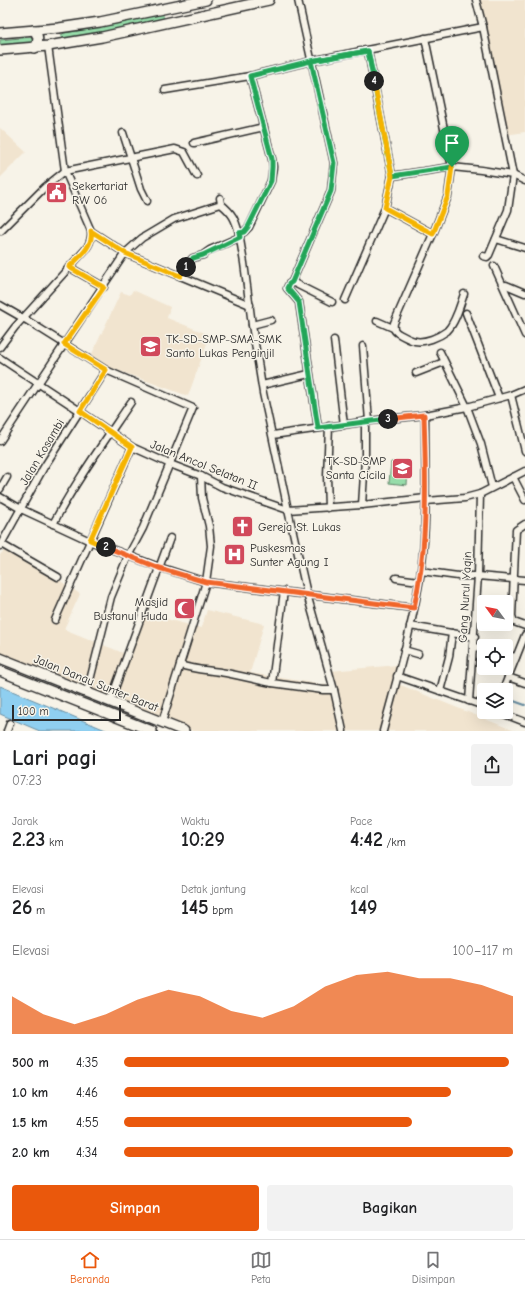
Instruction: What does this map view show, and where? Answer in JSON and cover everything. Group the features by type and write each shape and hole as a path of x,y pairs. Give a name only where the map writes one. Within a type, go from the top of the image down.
{"street":[{"path":"0,33 59,28 100,22 180,3 206,0"},
{"path":"0,50 35,48 102,37 269,0"},
{"path":"298,0 334,163 331,191 292,282 287,288 299,302 318,428"},
{"path":"476,0 483,27 513,175 508,210 489,255 487,257 483,256"},
{"path":"165,90 250,76 311,61 368,51 483,27"},
{"path":"59,28 56,33 62,44"},
{"path":"34,30 39,39 35,48"},
{"path":"393,328 448,196 452,167 425,38"},
{"path":"0,347 23,318 91,240 91,231 65,171 48,46"},
{"path":"345,300 385,208 392,176 368,51"},
{"path":"180,276 188,262 193,258 203,255 241,234 248,227 271,181 272,159 250,76"},
{"path":"194,143 264,127"},
{"path":"123,133 147,202"},
{"path":"0,232 45,187 65,171 175,149 184,152 198,176"},
{"path":"392,176 452,167 513,175 525,182"},
{"path":"0,441 2,434 104,287 125,253 142,238 174,219 221,201 234,216 241,234 252,325 262,386 307,594 334,690 343,731"},
{"path":"385,208 433,234"},
{"path":"91,231 125,253 250,305"},
{"path":"496,239 525,248"},
{"path":"494,266 525,334"},
{"path":"69,267 104,287"},
{"path":"292,282 332,302"},
{"path":"506,285 525,293"},
{"path":"377,321 393,328 395,332 413,341 420,342 435,338 448,330 452,324 464,294"},
{"path":"0,305 106,370 193,408 143,528 128,556 111,597 87,692"},
{"path":"466,313 499,398"},
{"path":"252,325 271,320"},
{"path":"334,340 344,425"},
{"path":"362,505 367,421 363,346"},
{"path":"440,352 467,406 481,444 492,487"},
{"name":"Jalan Ancol Selatan II","path":"0,358 132,447 201,476 222,487 288,510 426,499 465,498 480,494 525,471"},
{"path":"416,373 444,362"},
{"name":"Jalan Kosambi","path":"1,545 44,467 106,370"},
{"path":"262,386 309,374"},
{"path":"273,435 329,426 424,415 511,395 525,389"},
{"path":"511,395 525,451"},
{"path":"53,524 68,495 131,402"},
{"path":"383,731 410,626 421,571 426,499 424,415"},
{"path":"328,508 327,476 329,426"},
{"path":"55,620 132,447"},
{"path":"162,722 206,582 211,546 208,520 202,498 201,476"},
{"path":"0,489 6,477"},
{"path":"513,477 525,500"},
{"name":"Gang Nurul Yaqin","path":"469,701 478,576 480,494"},
{"path":"0,497 53,524 128,556 159,568 206,582 414,608"},
{"path":"525,524 516,530 512,619 514,622 525,626"},
{"path":"110,702 170,538"},
{"path":"1,545 58,577"},
{"path":"421,571 458,576 525,580"},
{"path":"396,578 419,581"},
{"path":"272,683 284,592"},
{"path":"410,626 474,637"},
{"path":"440,690 449,658 452,633"},
{"path":"506,683 525,635"},
{"path":"404,650 418,654"},
{"name":"Jalan Danau Sunter Barat","path":"0,658 184,731"},
{"path":"180,665 193,669 226,673 272,683 334,690"},
{"name":"Jalan Danau Sunter Barat","path":"0,671 152,731"},
{"path":"398,676 477,704"},
{"path":"508,677 525,683"},
{"path":"513,717 525,722"},
{"path":"7,731 10,724"}],"shaded area":[{"path":"475,0 525,0 525,132 505,135"},
{"path":"0,128 26,152 0,178"},
{"name":"TK-SD-SMP-SMA-SMK Santo Lukas Penginjil","path":"133,290 170,307 167,318 210,335 188,396 106,366 90,358 121,292 130,295"},
{"path":"8,546 80,594 64,629 128,655 143,613 201,628 207,610 264,624 250,673 332,686 330,671 398,665 393,682 477,716 477,719 485,719 515,731 193,731 0,653 0,555"}],"green space":[{"path":"162,13 164,18 106,32 63,39 60,36 64,33 116,24 141,16"},
{"path":"31,37 33,41 31,43 0,46 0,40"},
{"path":"391,462 408,464 407,485 389,483"}],"water":[{"path":"0,686 108,731 40,731 35,729 0,714"}],"waterway":[{"path":"513,701 525,705"}],"place":[{"name":"Sekertariat RW 06","path":"57,193"},
{"name":"TK-SD-SMP-SMA-SMK Santo Lukas Penginjil","path":"150,346"},
{"name":"TK-SD-SMP Santa Cicila","path":"402,468"},
{"name":"Gereja St. Lukas","path":"242,527"},
{"name":"Puskesmas Sunter Agung I","path":"235,555"},
{"name":"Masjid Bustanul Huda","path":"184,609"}],"route":[{"path":"452,167 392,176 384,134 368,51 311,61 250,76 272,159 272,167 271,181 248,227 244,232 239,233 240,237 220,247 210,250 203,255 193,258 188,262 180,276 125,253 91,231 91,240 85,250 69,267 104,287 64,344 106,370 80,411 132,447 90,540 159,568 206,582 414,608 421,571 426,501 424,415 318,428 299,301 287,288 290,282 292,282 331,191 333,177 334,163 311,61 368,51 392,176 385,208 433,234 448,196 452,167"}]}
